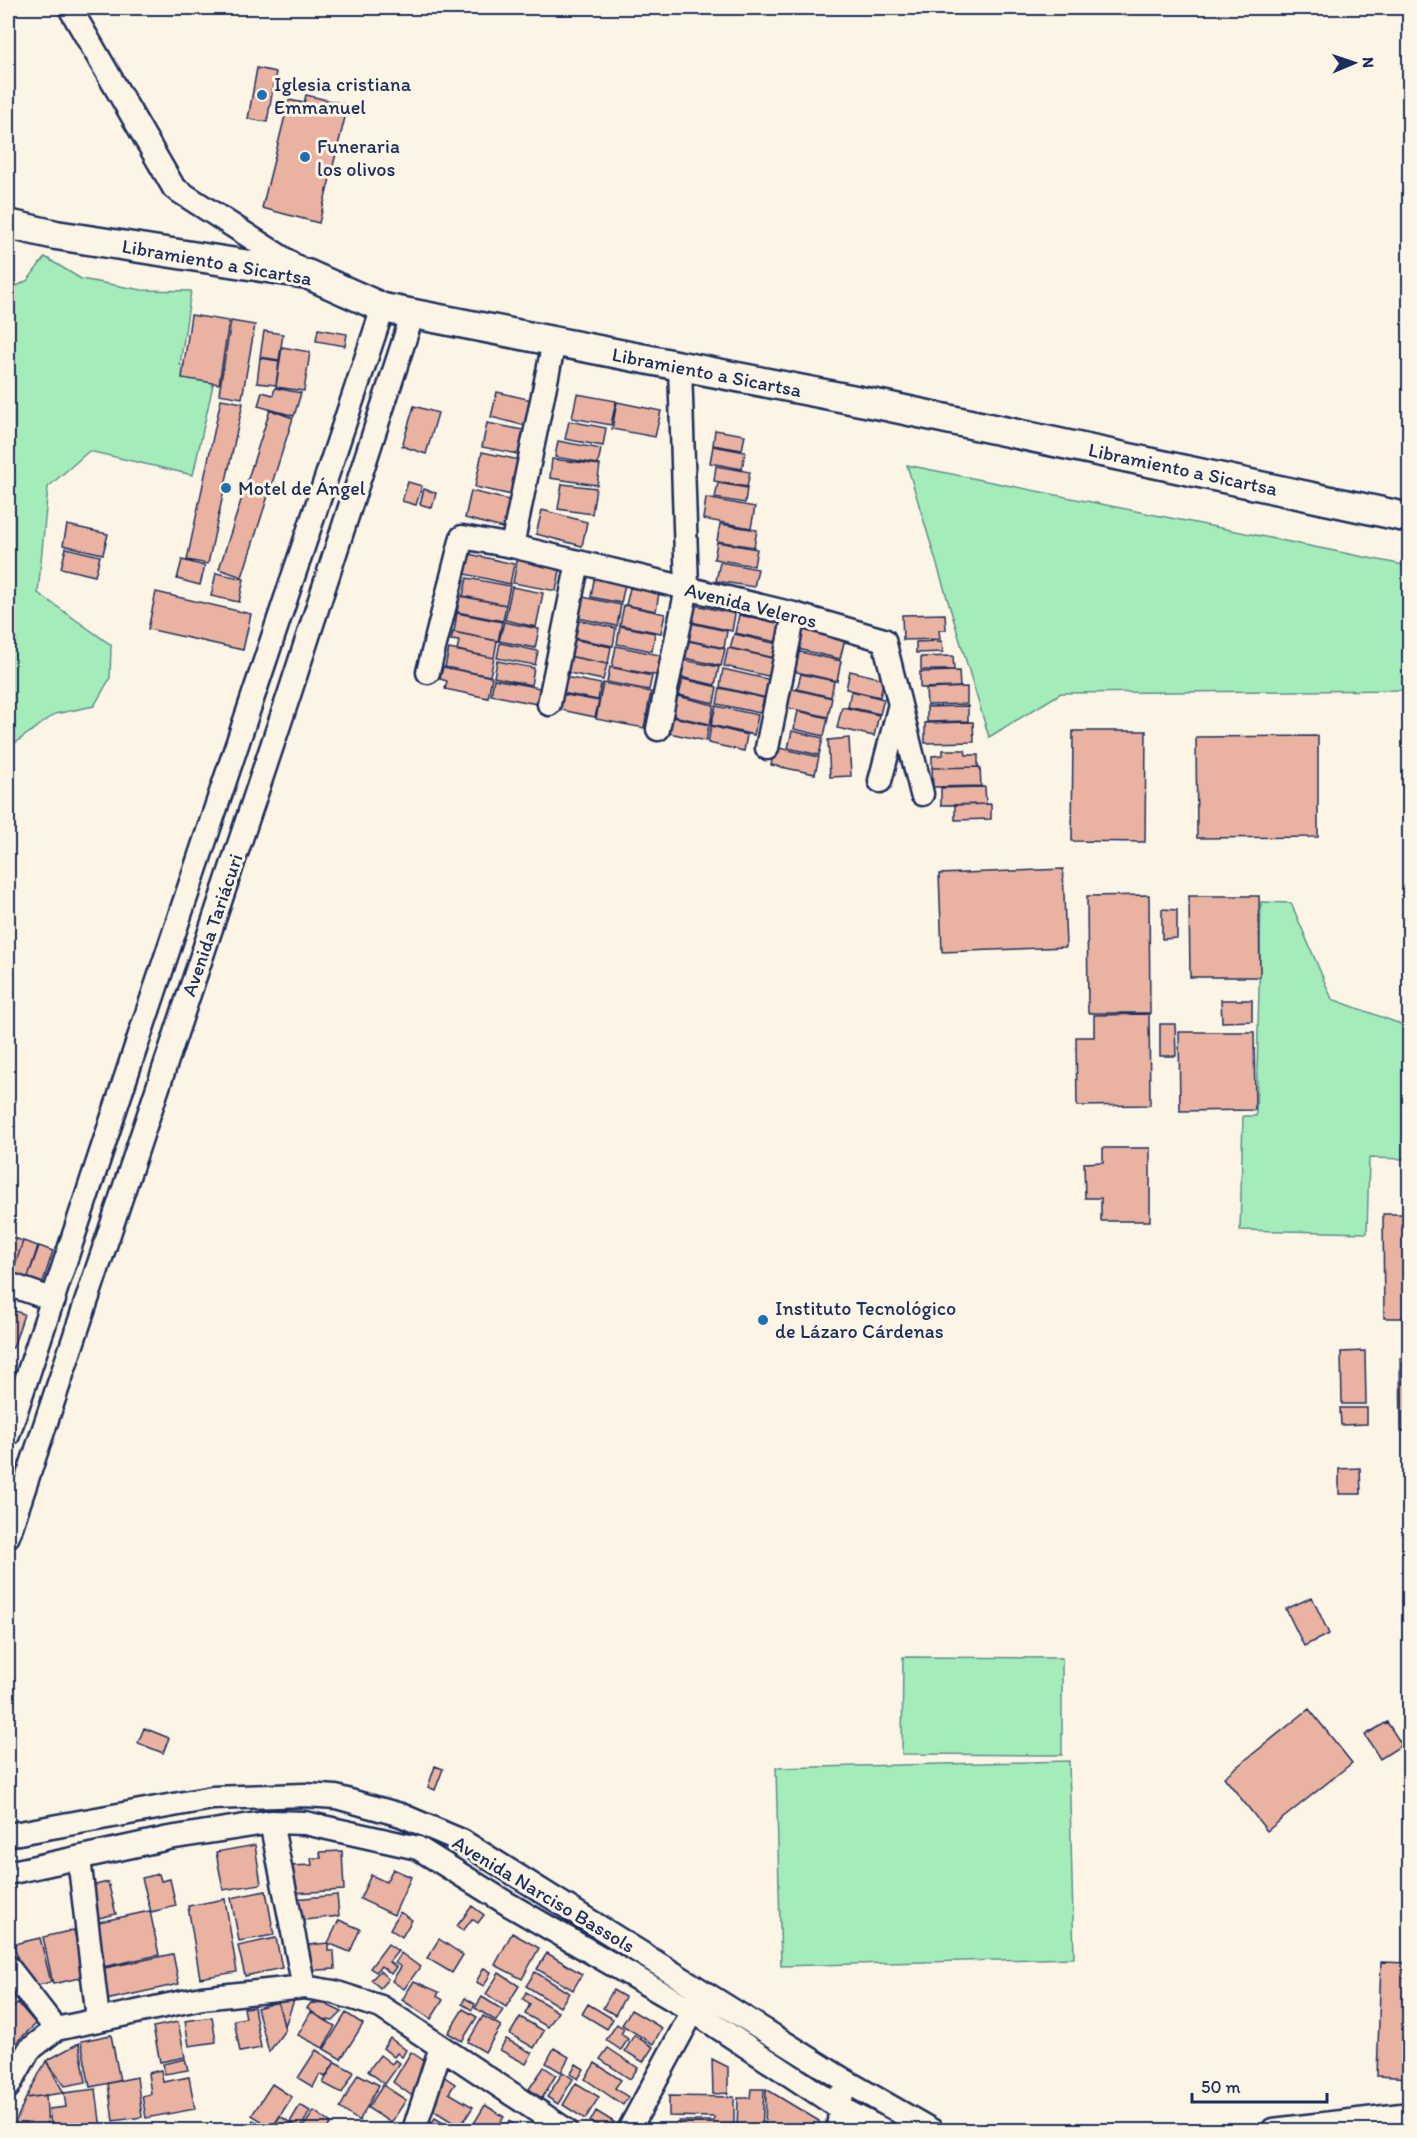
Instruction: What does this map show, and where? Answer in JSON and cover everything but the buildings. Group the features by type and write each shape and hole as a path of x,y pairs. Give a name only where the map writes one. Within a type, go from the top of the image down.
{"main road":[{"name":"Libramiento a Sicartsa","path":"8,224 56,235 307,274 383,308 898,408 1410,518"}],"street":[{"path":"70,8 174,188 307,274"},
{"name":"Avenida Tariácuri","path":"8,1435 13,1402 54,1300 255,682 383,308"},
{"name":"Avenida Tariácuri","path":"8,1536 290,692 413,312"},
{"path":"512,546 554,342"},
{"path":"658,729 687,588 680,367"},
{"name":"Avenida Veleros","path":"428,672 462,537 512,546 687,588 884,640 922,794"},
{"path":"549,704 578,562"},
{"path":"767,748 794,615"},
{"path":"255,682 290,692"},
{"path":"880,781 900,704"},
{"path":"8,1284 54,1300"},
{"name":"Avenida Narciso Bassols","path":"8,1835 212,1798 305,1795 336,1797 401,1815 462,1841 844,2080 931,2130"},
{"path":"328,1827 336,1797"},
{"path":"271,1822 304,1987"},
{"name":"Avenida Narciso Bassols","path":"8,1873 169,1838 271,1822 305,1823 328,1827 418,1848 508,1904 693,2011 872,2127"},
{"path":"79,1858 98,2019"},
{"path":"8,1967 56,2029"},
{"path":"11,2074 29,2050 56,2029 202,1998 304,1987 334,1992 381,2007 566,2130"},
{"path":"629,2130 693,2011"},
{"path":"414,2130 441,2047"},
{"path":"838,2130 844,2080"},
{"path":"872,2127 873,2095"},
{"path":"1273,2130 1410,2114"}],"green space":[{"path":"45,257 81,279 142,290 191,291 180,365 216,371 193,475 89,451 48,487 38,593 111,645 110,678 94,706 55,714 8,748 8,291 28,280"},
{"path":"907,465 1409,566 1409,690 1061,693 989,737"},
{"path":"1261,902 1291,903 1332,999 1409,1027 1409,1159 1369,1158 1367,1233 1240,1230 1243,1116 1256,1116"},
{"path":"903,1657 1062,1658 1062,1755 902,1754"},
{"path":"1069,1761 1074,1958 781,1966 776,1768"}],"place":[{"name":"Iglesia cristiana Emmanuel","path":"262,95"},
{"name":"Funeraria los olivos","path":"305,157"},
{"name":"Motel de Ángel","path":"226,488"},
{"name":"Instituto Tecnológico de Lázaro Cárdenas","path":"763,1320"}]}
